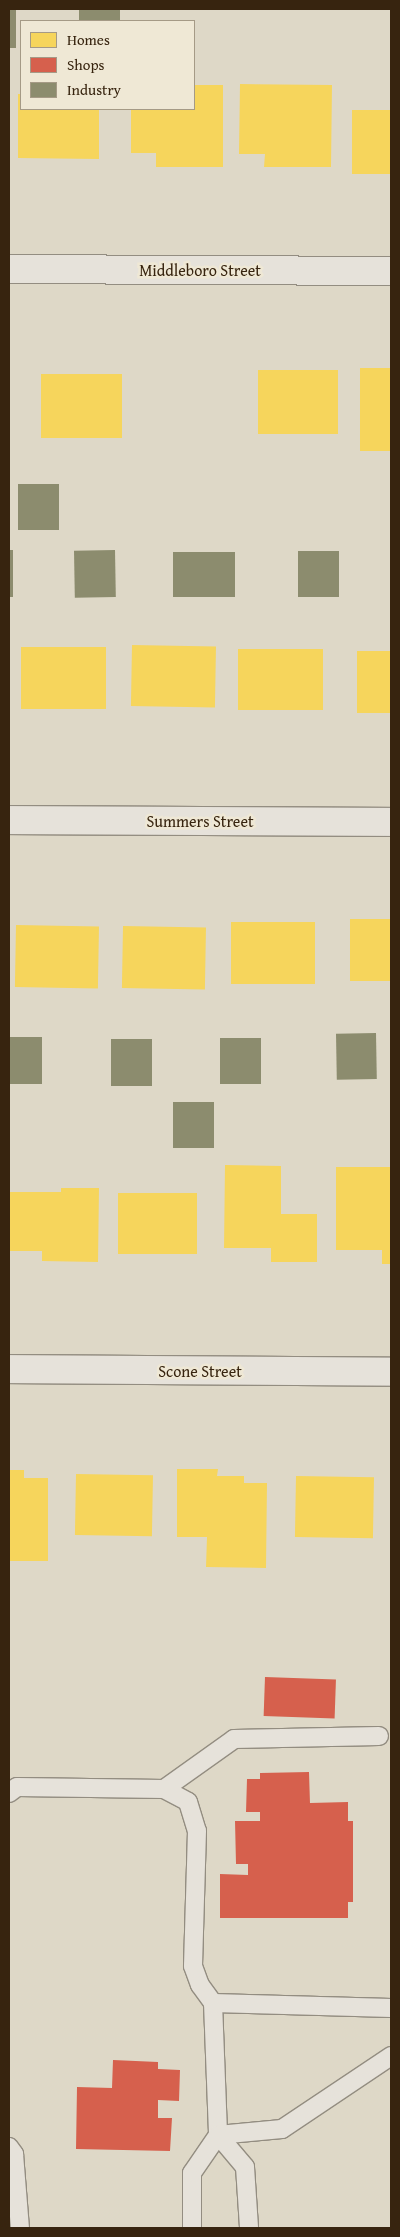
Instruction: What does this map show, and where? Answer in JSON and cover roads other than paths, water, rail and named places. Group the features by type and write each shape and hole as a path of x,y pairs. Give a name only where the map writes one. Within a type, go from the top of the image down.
{"street":[{"name":"Middleboro Street","path":"9,269 391,271"},
{"name":"Summers Street","path":"9,820 391,822"},
{"name":"Scone Street","path":"9,1369 391,1372"}],"lane":[{"path":"164,1789 234,1739 379,1736"},
{"path":"9,1793 17,1788 164,1789 188,1802 197,1831 193,1966 200,1985 213,2003 218,2135 192,2173 192,2228"},
{"path":"213,2003 391,2008"},
{"path":"218,2135 282,2129 391,2056"},
{"path":"218,2135 245,2166 249,2228"},
{"path":"9,2147 14,2154 20,2228"}]}
